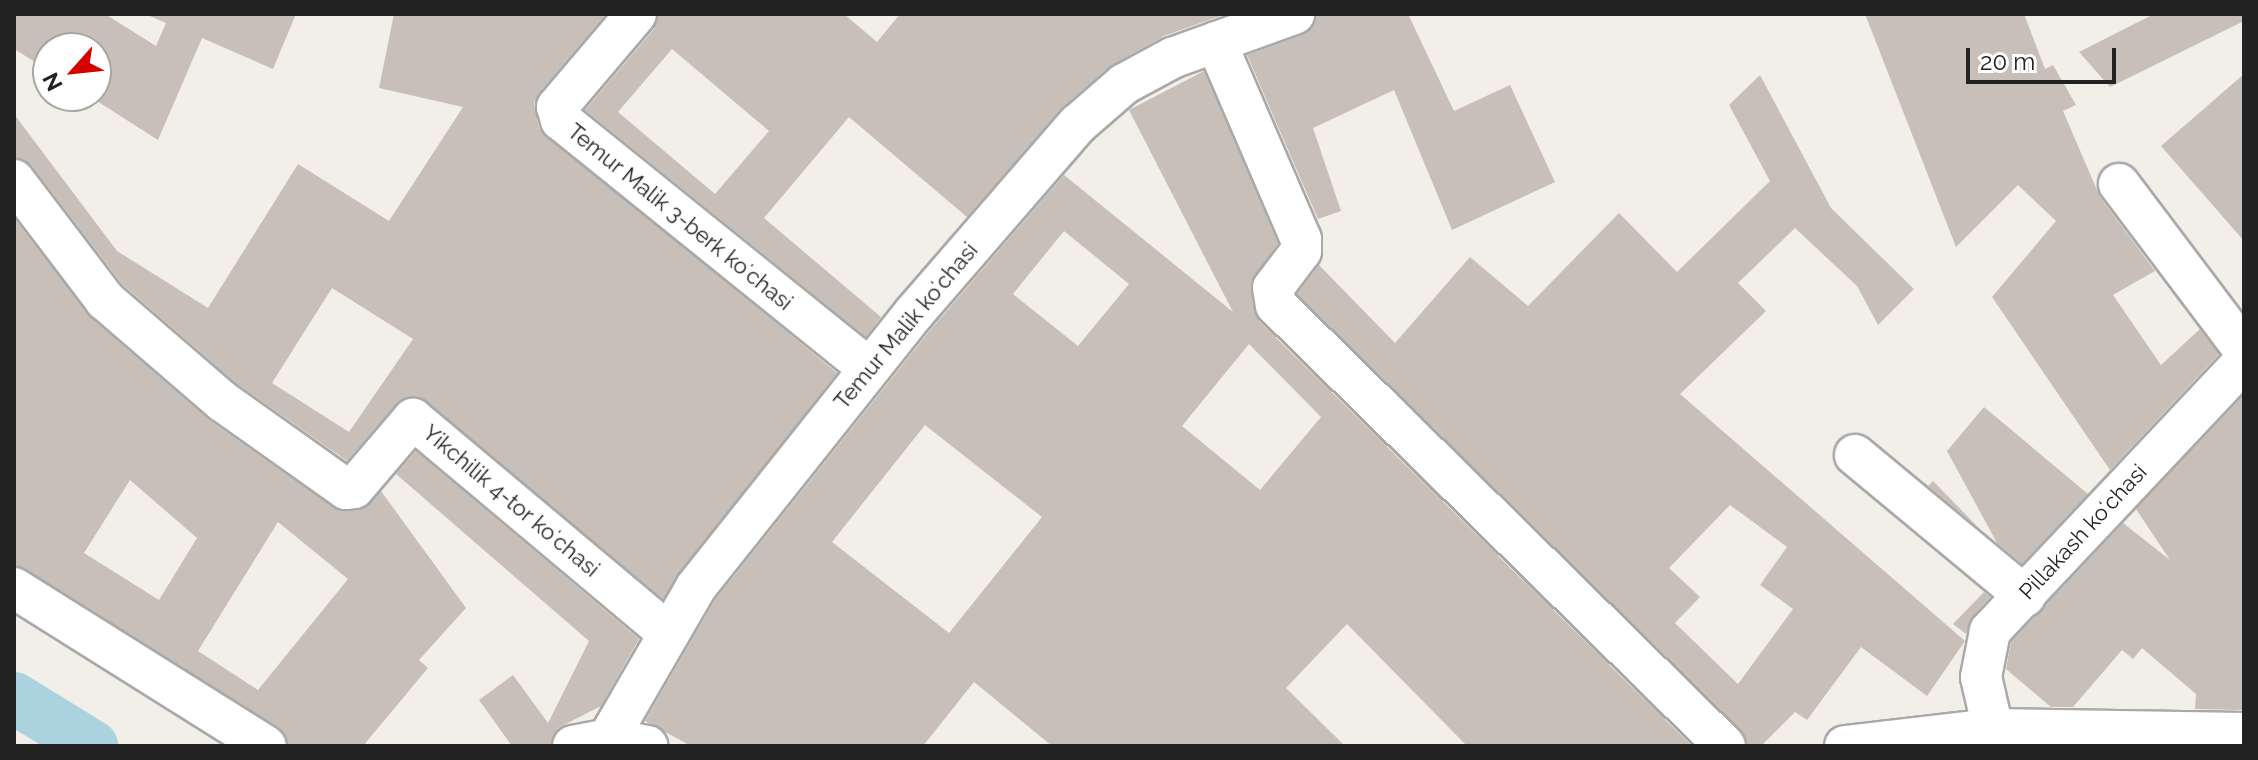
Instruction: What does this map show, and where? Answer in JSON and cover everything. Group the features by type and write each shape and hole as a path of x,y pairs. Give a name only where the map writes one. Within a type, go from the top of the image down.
{"street":[{"name":"Temur Malik 3-berk koʻchasi","path":"636,14 557,107 561,120 868,368"},
{"name":"Temur Malik koʻchasi","path":"590,742 668,633 696,587 868,368 1078,124 1124,84 1216,42 1294,14"},
{"path":"1216,42 1301,239 1301,251 1273,288 1276,305 1725,746"},
{"name":"Yikchilik 4-tor koʻchasi","path":"14,180 105,300 222,401 346,489 354,488 413,419 668,633"},
{"path":"2119,184 2244,350"},
{"name":"Pillakash koʻchasi","path":"1993,729 1981,677 1990,631 2244,361"},
{"path":"1855,455 2025,596"},
{"path":"14,588 266,746"},
{"path":"1845,746 1993,729 2155,738 2244,733"},
{"path":"590,742 647,746"}],"building":[{"path":"14,14 105,14 156,46 166,23 145,14 296,14 273,69 202,38 158,140 112,111 112,32 32,32 32,60 14,49"},
{"path":"394,14 606,14 539,93 534,103 539,128 837,373 663,599 418,397 396,404 347,461 236,383 122,284 32,166 14,157 14,114 117,251 208,308 298,164 389,221 463,107 379,88","holes":["332,288 413,339 349,432 272,383"]},
{"path":"658,14 844,14 877,42 900,14 1226,14 1164,36 1109,67 1061,109 967,217 849,117 764,218 881,317 866,337 585,110 654,29","holes":["672,49 769,131 715,194 618,112"]},
{"path":"1316,14 1408,14 1454,111 1510,85 1555,182 1452,230 1394,90 1313,128 1341,211 1318,219 1247,55 1302,35 1312,28"},
{"path":"1865,14 2024,14 2045,69 2053,65 2076,105 2063,111 2100,197 2155,271 2113,295 2161,365 2200,329 2219,354 2110,470 1992,297 2056,221 2018,185 1956,247"},
{"path":"2154,14 2244,14 2244,21 2110,87 2079,52"},
{"path":"1204,71 1278,243 1251,282 1259,321 1692,746 1467,746 1347,624 1286,688 1345,746 1052,746 974,682 923,746 691,746 645,721 715,600 932,328 1064,175 1233,312 1129,110","holes":["1064,231 1129,284 1078,346 1013,294","1249,344 1321,417 1260,490 1182,426","925,425 1042,517 949,633 832,542"]},
{"path":"2244,74 2244,241 2161,146"},
{"path":"1760,75 1831,208 1914,289 1878,325 1857,286 1795,228 1738,283 1766,311 1680,394 1965,641 1927,696 1861,647 1807,720 1795,712 1761,746 1747,746 1741,730 1297,294 1319,265 1395,343 1470,257 1528,306 1619,213 1677,272 1770,181 1729,105","holes":["1730,505 1787,547 1760,585 1793,609 1738,684 1675,623 1700,597 1669,568"]},
{"path":"14,218 90,317 209,420 334,508 358,510 381,491 466,608 419,660 428,668 363,746 289,746 278,727 14,565","holes":["130,480 197,538 159,600 84,553","278,522 348,579 258,690 198,651"]},
{"path":"2244,395 2244,710 2195,709 2196,694 2142,648 2133,659 2122,650 2073,707 2051,707 2006,669 2011,642 2123,523 2170,560 2136,509"},
{"path":"1984,407 2088,494 2022,564 1997,543 1947,451"},
{"path":"416,451 639,639 601,706 558,728 551,746 512,746 479,700 513,675 548,723 589,641 396,474"},
{"path":"1933,481 1978,527 1928,486"},
{"path":"1984,592 1990,597 1973,616 1966,634 1953,624"}],"waterway":[{"path":"14,698 92,746"}]}
